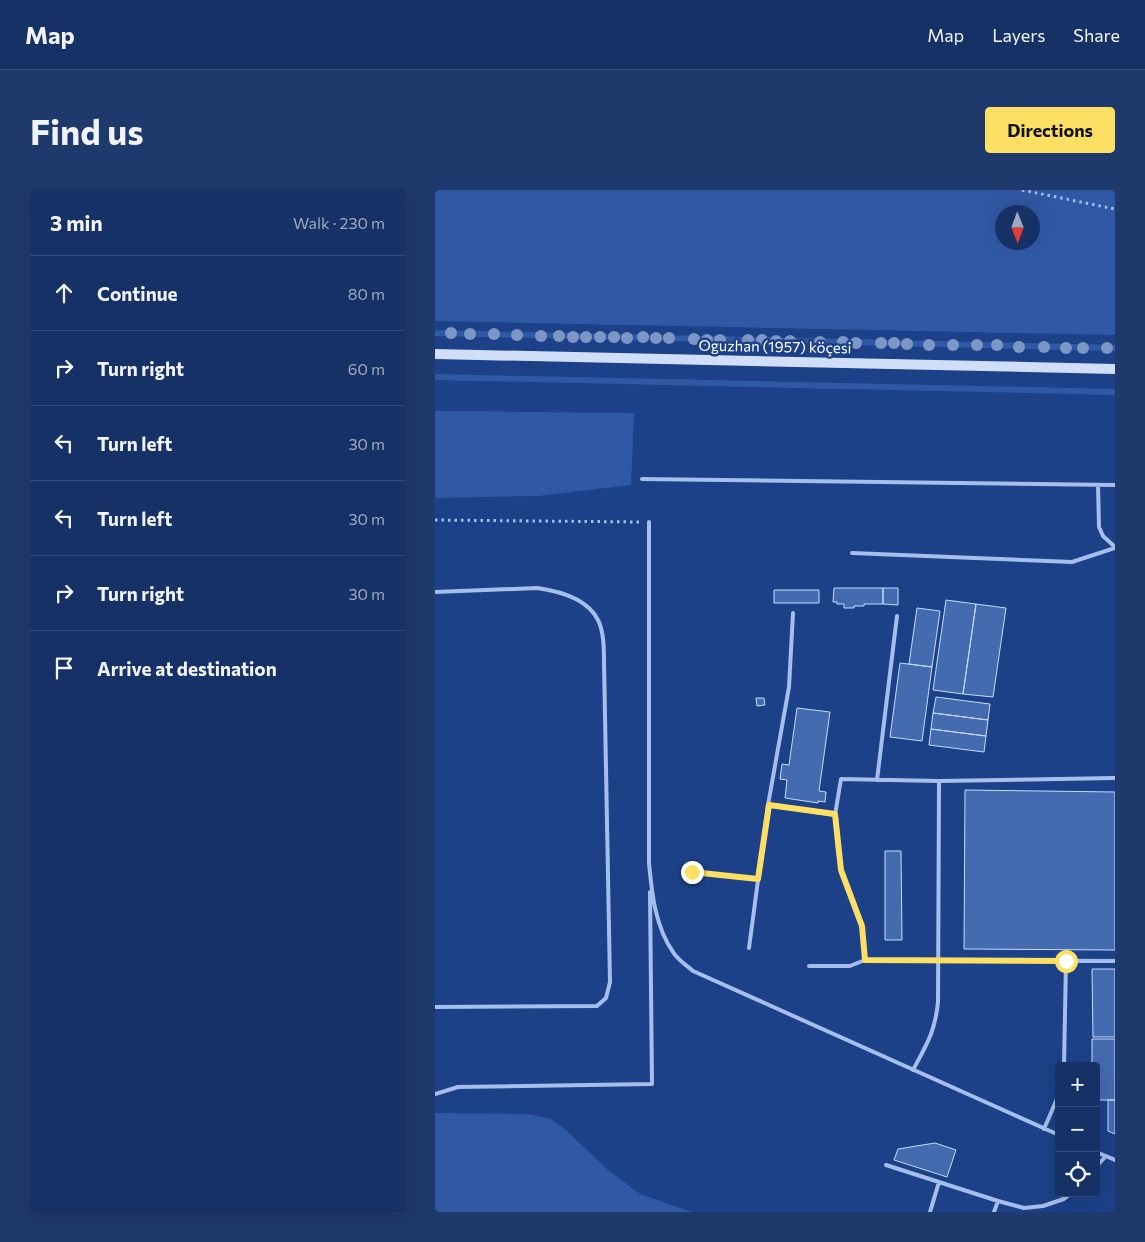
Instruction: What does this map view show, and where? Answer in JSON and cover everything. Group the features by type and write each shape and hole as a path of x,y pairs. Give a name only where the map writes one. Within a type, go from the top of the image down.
{"main road":[{"name":"Oguzhan (1957) köçesi","path":"435,354 1115,369"}],"lane":[{"path":"642,479 1115,485"},
{"path":"853,553 1072,562 1115,548 1103,536 1099,526 1099,485"},
{"path":"435,1094 458,1087 652,1084 649,863 649,522"},
{"path":"435,592 537,588 553,590 575,598 589,609 598,620 603,641 604,662 610,982 606,998 597,1006 435,1007"},
{"path":"749,948 769,805 789,687 793,612"},
{"path":"877,780 897,616"},
{"path":"865,960 862,926 841,870 835,814 841,779 939,781 1115,778"},
{"path":"913,1070 932,1034 936,1021 938,1002 939,781"},
{"path":"769,805 835,814"},
{"path":"649,863 653,902 663,934 673,954 693,971 1055,1133"},
{"path":"692,872 758,879"},
{"path":"809,966 849,966 865,960 1115,961"},
{"path":"1064,1062 1066,961"},
{"path":"1045,1129 1055,1104"},
{"path":"1100,1154 1115,1160"},
{"path":"1100,1163 1106,1156"},
{"path":"886,1165 1024,1208 1043,1206 1066,1197"},
{"path":"930,1212 939,1182"},
{"path":"995,1212 998,1201"}],"path":[{"path":"1022,190 1115,209"},
{"path":"435,520 649,522"}],"shaded area":[{"path":"435,190 1115,190 1115,335 435,321"},
{"path":"435,330 1115,345 1115,351 435,336"},
{"path":"435,374 1115,389 1115,395 435,380"},
{"path":"435,411 634,413 631,485 538,496 435,498"},
{"path":"435,1113 528,1114 551,1119 567,1131 609,1171 640,1194 692,1212 435,1212"}],"building":[{"path":"834,588 883,588 883,604 864,604 864,606 854,606 854,608 844,608 844,604 833,602"},
{"path":"883,588 898,588 898,605 883,604"},
{"path":"774,590 819,590 819,603 774,603"},
{"path":"946,600 976,604 963,694 933,690"},
{"path":"976,604 1006,608 993,697 963,694"},
{"path":"917,608 940,611 932,667 909,664"},
{"path":"900,663 932,667 922,741 890,737"},
{"path":"936,697 990,704 988,720 933,713"},
{"path":"756,698 764,698 765,705 757,706"},
{"path":"797,708 830,712 819,791 826,792 825,802 818,801 818,803 785,798 787,780 780,779 782,764 789,765"},
{"path":"933,713 988,720 986,736 931,729"},
{"path":"931,729 986,736 984,752 929,745"},
{"path":"965,790 1115,792 1115,950 964,949"},
{"path":"885,851 901,851 902,940 885,940"},
{"path":"1092,969 1115,969 1115,1037 1093,1037"},
{"path":"1092,1039 1115,1039 1115,1100 1100,1100 1100,1062 1092,1062"},
{"path":"1108,1100 1115,1100 1115,1134 1108,1131"},
{"path":"935,1143 956,1150 947,1177 894,1160 898,1149"}],"route":[{"path":"692,872 758,879 769,805 835,814 841,870 862,926 865,960 1066,961"}]}
